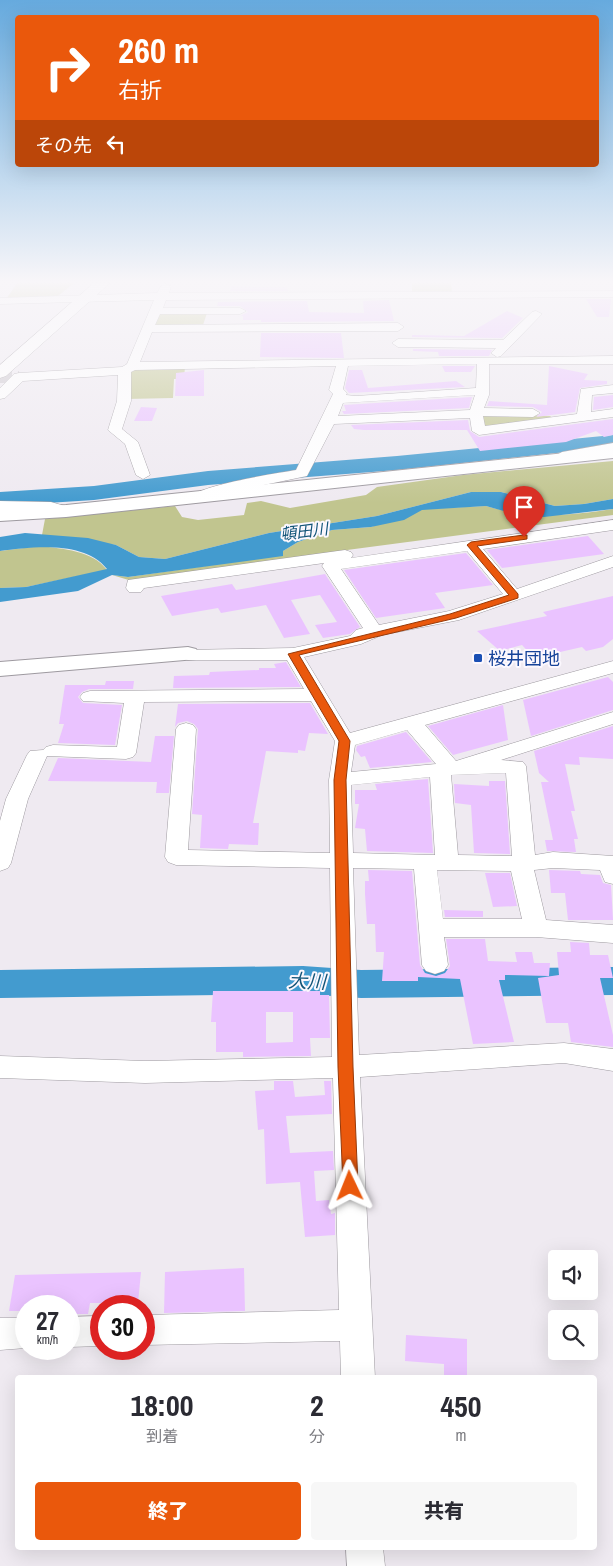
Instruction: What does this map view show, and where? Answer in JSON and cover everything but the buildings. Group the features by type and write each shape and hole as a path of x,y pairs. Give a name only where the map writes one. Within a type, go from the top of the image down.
{"highway":[{"path":"0,373 17,356"}],"street":[{"path":"134,356 128,369 124,401 115,430 130,442 143,475"},
{"path":"398,356 398,361"},
{"path":"492,356 486,361 482,391 476,413 479,431 613,413"},
{"path":"0,395 19,377 128,369 343,362 613,360"},
{"path":"199,496 217,490 302,473 330,420 338,399 340,393 336,390 343,362"},
{"path":"584,417 586,392 613,389"},
{"path":"338,399 356,400 482,391"},
{"path":"330,420 476,413 553,414 560,420"},
{"path":"557,458 613,447"},
{"path":"0,515 66,510 613,452"},
{"path":"0,506 51,507 66,510"},
{"path":"135,588 134,584 613,519"},
{"path":"375,633 330,566 613,525"},
{"path":"471,545 514,596"},
{"path":"0,669 188,654 375,633 453,616 613,561"},
{"path":"188,654 293,654 355,640 375,633"},
{"path":"293,654 345,741 340,780 346,1067 358,1375"},
{"path":"345,741 411,722 609,672"},
{"path":"90,697 317,695"},
{"path":"0,863 17,799 45,753 126,753 135,697"},
{"path":"446,770 613,718"},
{"path":"411,722 446,770 436,862 432,928 435,965"},
{"path":"578,728 613,731"},
{"path":"186,729 176,857 522,864 553,860 610,863 613,876"},
{"path":"340,780 446,770 516,766 524,858 522,864 536,928"},
{"path":"432,928 536,928 613,934"},
{"path":"0,1067 145,1072 346,1067 564,1053 613,1060"},
{"path":"155,1330 356,1325"},
{"path":"0,1334 15,1333"},
{"path":"365,1550 366,1566"}],"green space":[{"path":"185,366 184,379 174,379 173,398 126,399 129,371 135,367"},
{"path":"479,413 550,416 555,420 483,429"},
{"path":"613,461 613,499 555,506 501,492 471,492 377,516 269,533 165,559 139,557 116,545 42,535 45,519 175,506 182,517 198,520 244,515 247,503 261,501 290,508 366,495 377,487 463,475"},
{"path":"486,506 534,515 565,515 613,509 613,515 132,581 112,575 128,577 283,555 283,551 298,542 332,530 371,527 422,509"},
{"path":"40,546 85,554 101,563 107,570 26,587 0,588 0,551"}],"water":[{"name":"頓田川","path":"471,492 501,492 555,506 613,499 613,509 544,517 514,514 486,506 422,510 404,520 371,527 332,530 298,542 283,551 283,556 128,577 112,575 78,591 0,602 0,588 26,587 107,569 85,553 71,550 42,547 0,551 0,537 25,533 88,538 116,545 139,557 165,559 269,533 377,516"}],"waterway":[{"path":"0,499 94,493 208,478 397,463 460,455 613,441"},
{"name":"大川","path":"0,984 303,980 361,984 613,981"}],"tunnel":[{"path":"0,377 19,377"}],"place":[{"name":"桜井団地","path":"478,658"}],"route":[{"path":"350,1186 340,780 345,741 293,654 453,616 514,596 471,545 524,537"}]}
